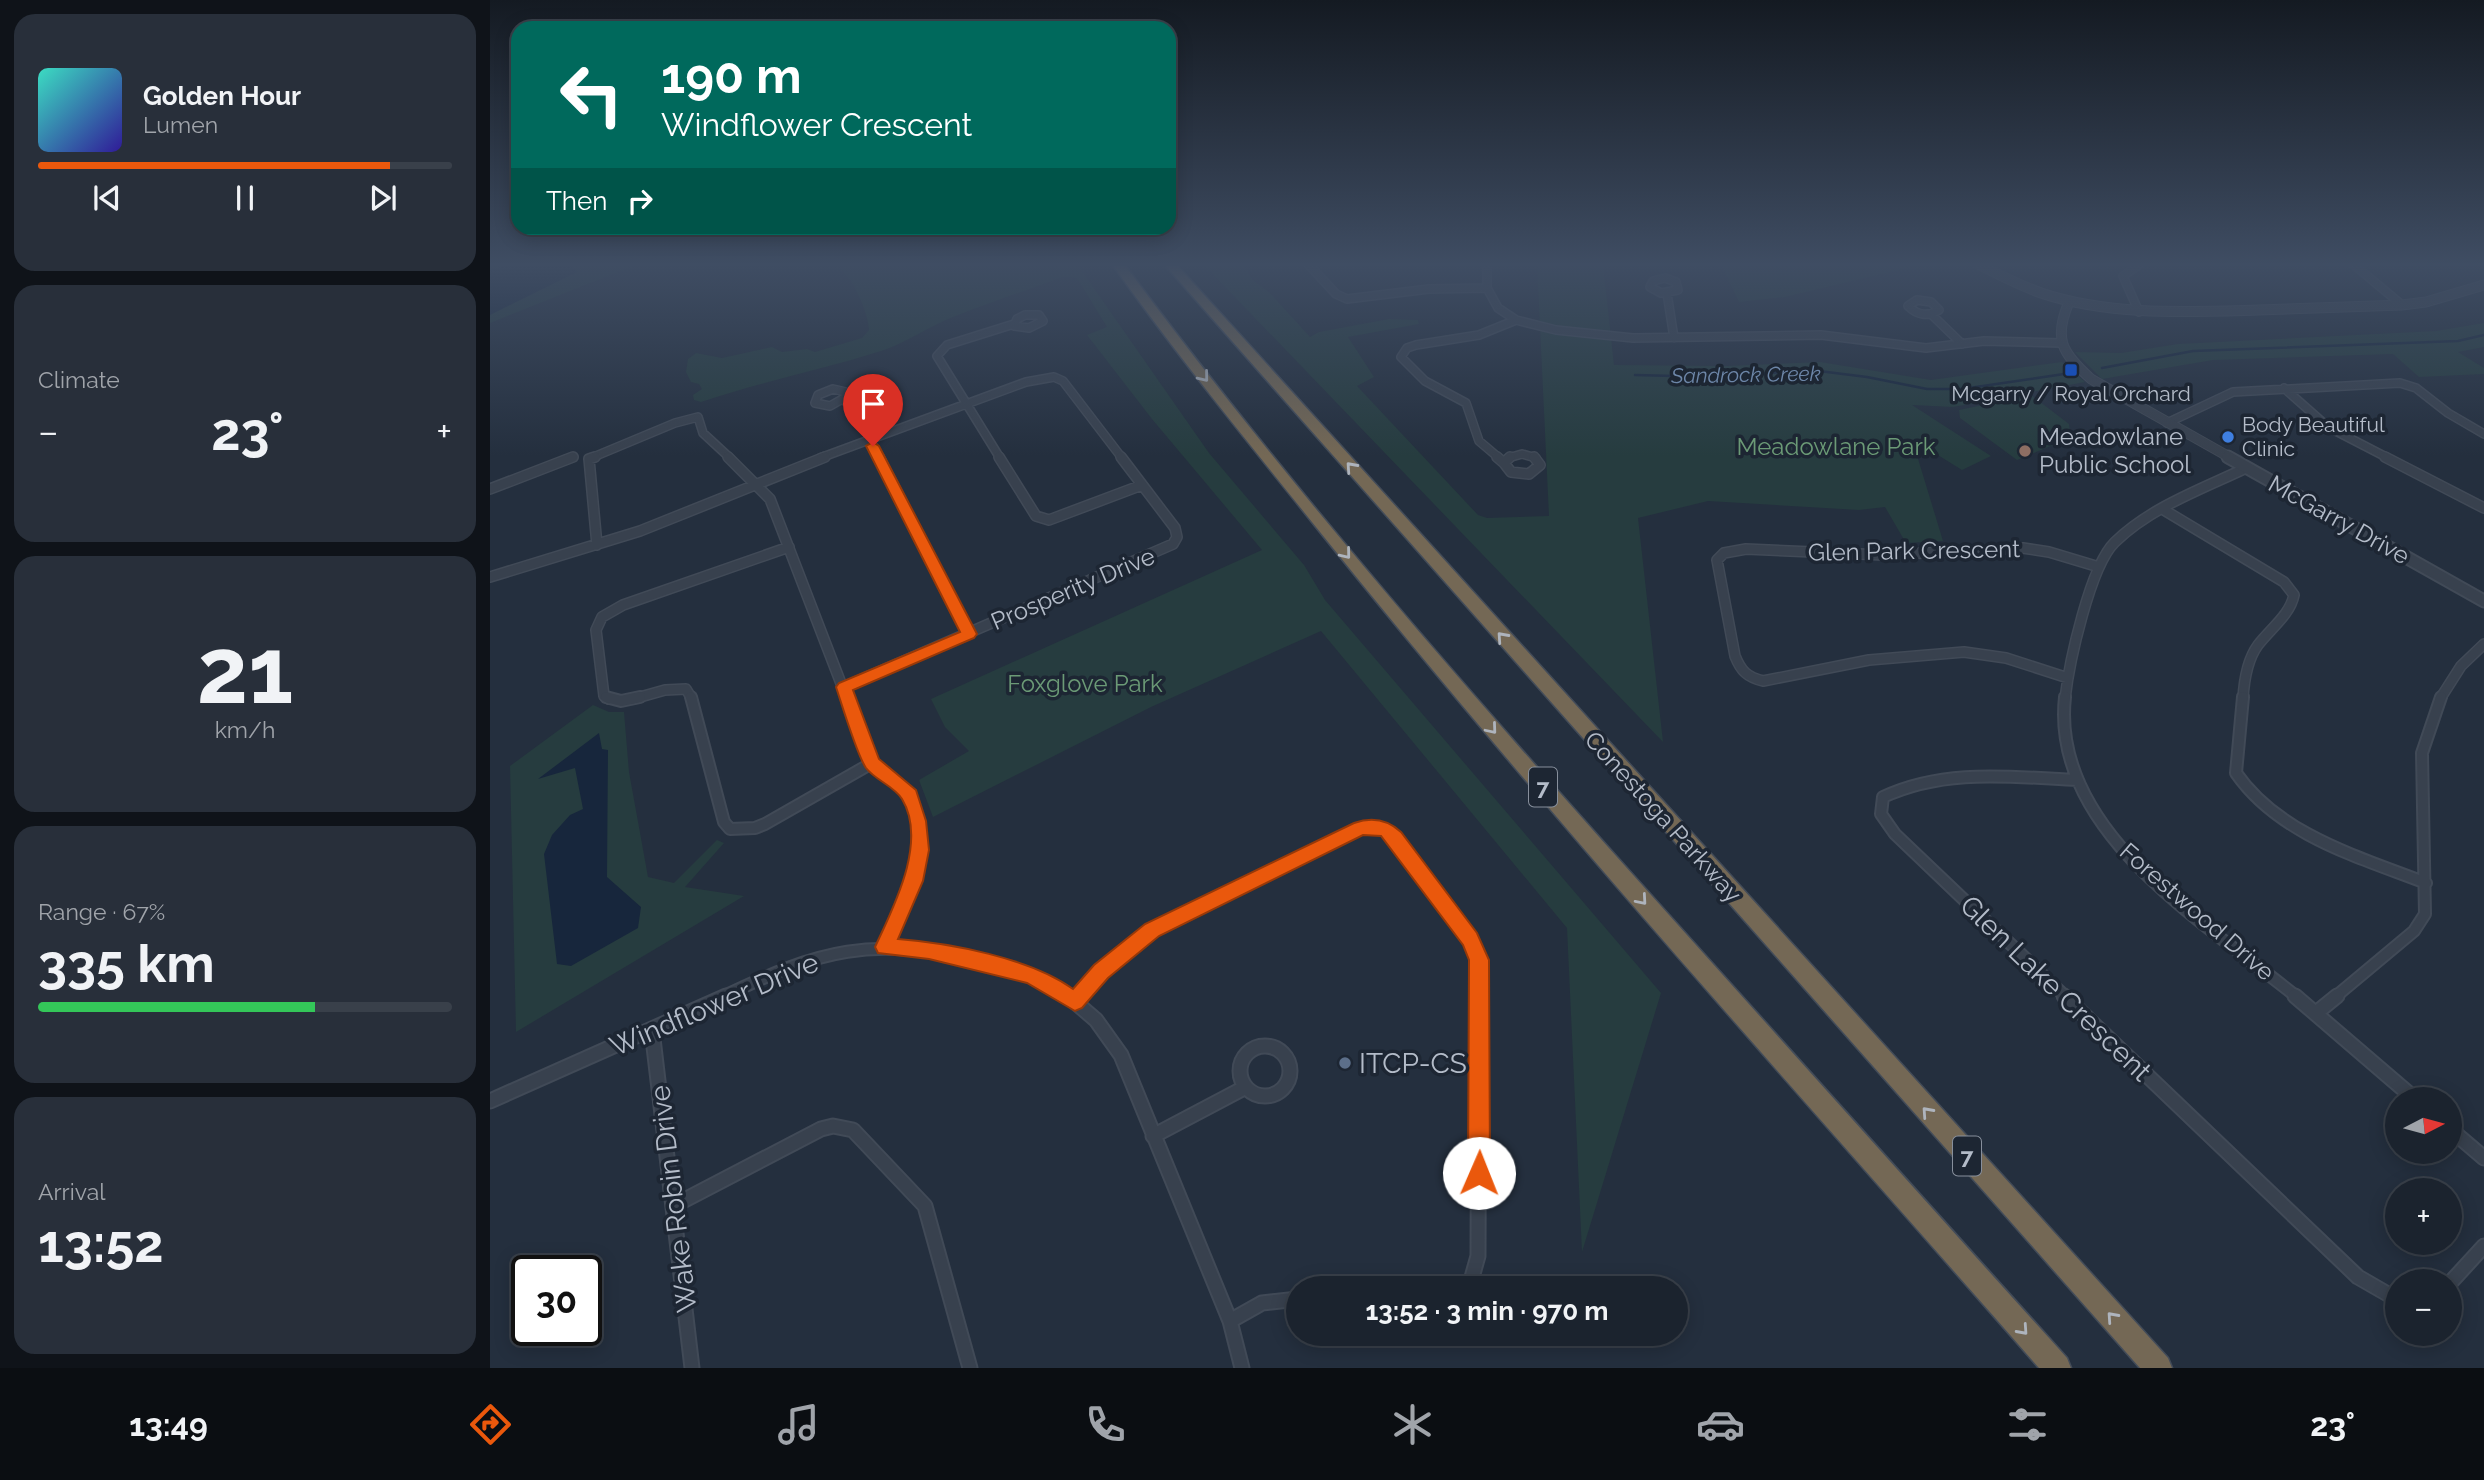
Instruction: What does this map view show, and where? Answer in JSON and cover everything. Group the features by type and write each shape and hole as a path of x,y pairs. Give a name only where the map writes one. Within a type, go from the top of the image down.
{"highway":[{"name":"7","path":"1165,328 1390,608 1496,734 2057,1368"},
{"name":"Conestoga Parkway","path":"1227,328 2158,1368"}],"street":[{"path":"1001,328 955,342 937,353 1036,516 1057,519 1142,485"},
{"path":"1502,328 1478,338 1416,345 1407,348 1401,357 1425,381 1466,403 1479,441 1504,463"},
{"path":"1547,328 1608,337 1811,334 1909,347 1998,341 2061,343 2060,328"},
{"path":"1672,328 1674,338"},
{"path":"1945,328 1962,344"},
{"name":"McGarry Drive","path":"2061,343 2066,355 2091,379 2484,601"},
{"name":"Prosperity Drive","path":"490,577 681,516 870,439 1034,379 1060,379 1175,528 1177,537 1173,544 844,687"},
{"path":"2167,422 2233,392 2408,385 2421,391 2448,414 2484,434"},
{"path":"2284,388 2328,427 2484,508"},
{"path":"843,400 853,407 969,634"},
{"path":"597,545 589,458 675,423 698,417 703,433 765,491 872,763 910,795 919,838 914,881 885,947"},
{"path":"490,489 573,457"},
{"name":"Forestwood Drive","path":"2246,468 2164,510 2119,538 2099,567 2068,678 2065,713 2068,752 2078,780 2114,840 2155,881 2401,1087"},
{"path":"2164,510 2284,582 2294,595 2291,605 2256,647 2245,674 2236,765 2240,782 2250,793 2298,828 2330,846 2426,883"},
{"path":"789,547 623,605 602,617 596,630 604,696 621,702 669,687 686,689 693,700 724,822 730,829 755,828 765,824 872,763"},
{"name":"Glen Park Crescent","path":"2068,678 2006,658 1964,652 1869,660 1775,681 1751,678 1741,670 1735,656 1717,560 1724,553 1746,549 1883,555 2024,548 2049,552 2099,567"},
{"path":"2316,1013 2414,932 2425,914 2422,753 2427,728 2459,668 2468,656 2484,644"},
{"name":"Glen Lake Crescent","path":"2078,780 2001,776 1939,779 1899,787 1883,797 1881,814 1895,834 2358,1277 2385,1293"},
{"path":"1075,1002 1101,972 1152,930 1360,829 1386,829 1395,837 1470,939 1479,960 1478,1256 1474,1276"},
{"name":"Windflower Drive","path":"490,1101 808,961 837,953 885,947 929,950 1031,975 1054,986 1075,1002 1110,1037 1121,1055 1230,1321 1242,1368"},
{"name":"Wake Robin Drive","path":"652,1030 675,1205 692,1368"},
{"path":"1274,1046 1287,1054 1291,1069 1284,1086 1268,1096 1250,1093 1244,1088 1239,1073 1244,1058 1250,1052 1274,1046"},
{"path":"1153,1136 1244,1088"},
{"path":"675,1205 821,1129 833,1126 853,1130 925,1206 970,1368"},
{"path":"2462,1139 2484,1158"},
{"path":"2462,1270 2484,1247"},
{"path":"1230,1321 1258,1303 1270,1299 1286,1299"}],"green space":[{"path":"869,328 931,328 881,351 701,402 694,400 693,395 702,389 699,384 691,382 686,372 688,359 696,353 722,358 772,347 782,352 807,349 815,352 862,338"},
{"name":"Foxglove Park","path":"1105,328 1122,328 1209,453 1304,565 1325,600 1661,993 1582,1252 1567,928 1321,631 1151,707 933,817 919,780 969,751 945,727 931,699 1262,550 1152,419 1087,335"},
{"name":"Meadowlane Park","path":"1264,328 1302,328 1310,337 1319,332 1341,328 1398,328 1348,337 1374,377 1357,386 1478,515 1487,518 1549,516 1540,328 1610,328 1614,365 1727,366 1820,362 1931,380 2062,362 2085,382 1953,407 1912,405 1991,456 1962,470 1912,439 1943,541 1906,543 1885,507 1859,510 1708,501 1638,518 1663,742"},
{"path":"2484,328 2484,347 2458,352 2484,368 2484,374 2419,377 2393,354 2213,360 2102,379 2075,352 2121,353 2178,344"},
{"path":"2031,395 2069,424 2070,434 2058,443 2017,460 1960,418 1959,410"},
{"path":"593,705 609,712 624,712 629,772 648,877 674,883 717,840 724,843 685,887 744,896 516,1032 510,766"}],"water":[{"path":"599,733 602,749 608,750 607,877 641,907 638,928 571,966 557,964 544,854 552,835 570,815 583,809 575,768 538,779"}],"waterway":[{"name":"Sandrock Creek","path":"2102,368 2193,351 2458,341 2484,335"},
{"name":"Sandrock Creek","path":"1635,375 1715,377 1811,370 1867,377 1927,389 1962,389 2064,374"}],"place":[{"name":"Mcgarry / Royal Orchard","path":"2071,370"},
{"name":"Body Beautiful Clinic","path":"2228,437"},
{"name":"Meadowlane Public School","path":"2025,451"},
{"name":"ITCP-CS","path":"1345,1063"}],"route":[{"path":"873,446 969,634 844,687 872,763 910,795 917,821 920,850 914,881 885,947 929,950 1031,975 1054,986 1075,1002 1091,981 1152,930 1360,829 1386,829 1395,837 1470,939 1479,960 1479,1173"}]}
